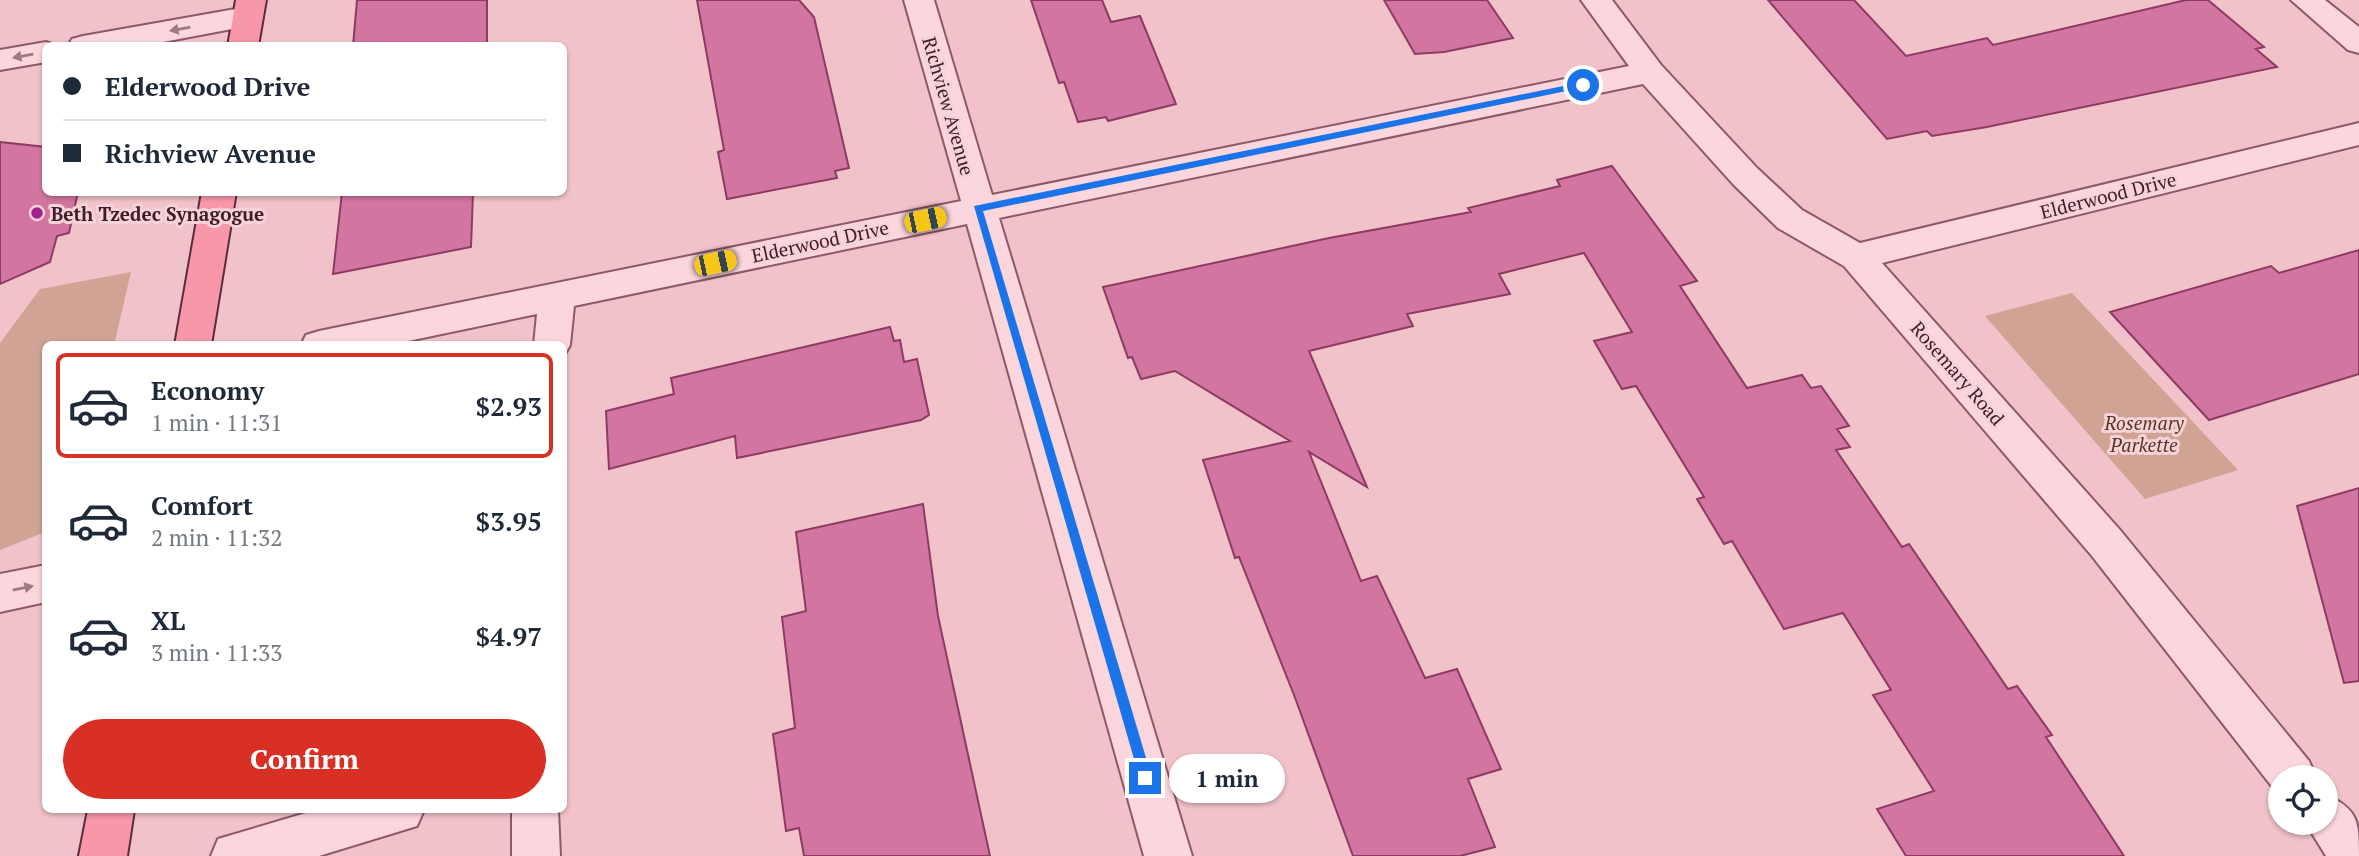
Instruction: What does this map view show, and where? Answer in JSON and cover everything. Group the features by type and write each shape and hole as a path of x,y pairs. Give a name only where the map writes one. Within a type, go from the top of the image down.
{"main road":[{"path":"195,341 218,196"},
{"path":"103,856 110,813"}],"street":[{"name":"Richview Avenue","path":"919,0 1168,856"},
{"name":"Rosemary Road","path":"1595,0 1650,72 1745,176 1790,219 1856,257 2106,543 2283,765"},
{"path":"2306,0 2359,43"},
{"path":"109,42 247,21"},
{"path":"0,60 42,53"},
{"name":"Elderwood Drive","path":"337,341 1650,72"},
{"name":"Elderwood Drive","path":"1856,257 2359,134"},
{"path":"552,341 558,295"},
{"path":"0,593 42,584"},
{"path":"235,856 390,813"},
{"path":"535,813 536,856"},
{"path":"2338,833 2356,856"}],"green space":[{"path":"131,272 115,341 42,341 42,533 0,550 0,343 40,289"},
{"name":"Rosemary Parkette","path":"2072,293 2238,470 2145,499 1985,316"}],"building":[{"path":"357,0 487,0 487,42 353,42"},
{"path":"697,0 799,0 814,17 849,168 835,171 837,178 727,199 718,152 724,150"},
{"path":"1031,0 1102,0 1111,22 1140,16 1176,104 1108,121 1106,117 1078,122 1064,82 1059,83"},
{"path":"1384,0 1487,0 1513,38 1444,52 1415,54"},
{"path":"1768,0 1854,0 1906,56 1987,38 1993,45 2186,0 2208,0 2264,47 2256,49 2277,67 1987,127 1932,136 1927,131 1887,139"},
{"name":"Beth Tzedec Synagogue","path":"0,142 42,147 42,196 77,196 69,233 57,236 50,262 0,284"},
{"path":"1612,166 1697,281 1680,286 1747,388 1802,375 1811,388 1821,386 1849,426 1837,429 1850,447 1836,450 1902,547 1909,544 2008,689 2017,686 2052,735 2046,737 2124,856 1906,856 1877,809 1934,791 1873,695 1891,690 1843,613 1784,629 1732,541 1724,544 1697,499 1704,497 1636,386 1622,389 1594,341 1632,332 1584,253 1499,274 1510,294 1407,314 1413,326 1309,351 1367,487 1309,452 1361,581 1377,576 1425,678 1457,669 1501,769 1468,779 1495,847 1460,856 1353,856 1294,695 1239,557 1235,558 1203,460 1290,441 1175,371 1141,379 1132,357 1128,358 1103,287 1329,238 1471,212 1468,208 1560,186 1557,180"},
{"path":"342,196 473,196 471,247 333,274"},
{"path":"2359,250 2359,374 2209,420 2110,312 2271,266 2279,273"},
{"path":"890,327 894,341 900,340 904,362 917,359 929,415 921,420 737,458 735,436 609,469 606,411 674,394 671,378"},
{"path":"2359,488 2359,681 2344,683 2297,506"},
{"path":"923,504 938,616 990,856 804,856 799,828 786,831 773,734 795,728 782,617 806,611 796,532"}],"place":[{"name":"Beth Tzedec Synagogue","path":"37,213"}],"route":[{"path":"1145,778 978,209 1583,85"}]}
